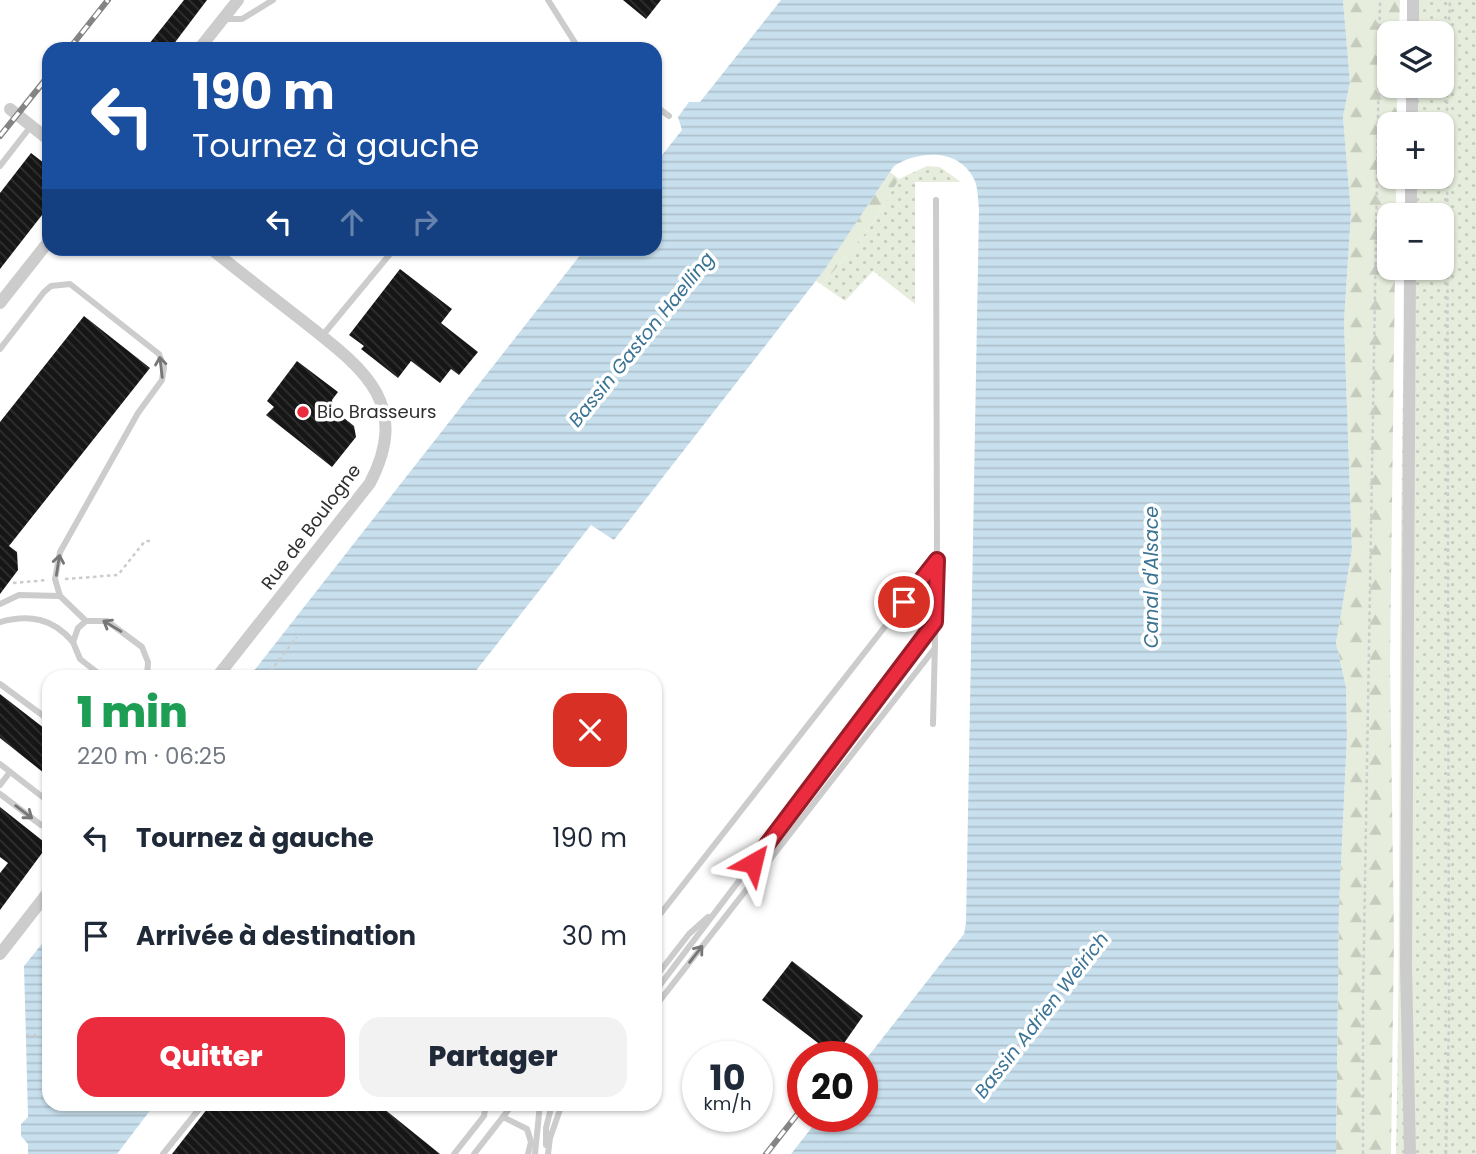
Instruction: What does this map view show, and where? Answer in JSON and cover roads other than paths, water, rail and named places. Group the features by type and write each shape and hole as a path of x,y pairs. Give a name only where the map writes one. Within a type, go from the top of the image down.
{"street":[{"path":"205,42 238,0"},
{"path":"1413,0 1413,21"},
{"path":"5,105 42,135"},
{"path":"0,303 42,250"},
{"name":"Rue de Boulogne","path":"223,670 370,483 382,454 384,415 375,390 355,362 225,256"},
{"path":"1410,280 1406,966 1410,1154"},
{"path":"0,954 42,900"}],"lane":[{"path":"223,19 242,19 273,0"},
{"path":"548,0 575,42"},
{"path":"662,111 668,116"},
{"path":"0,166 31,126"},
{"path":"933,724 937,560 936,200"},
{"path":"322,336 388,256"},
{"path":"0,349 44,292 51,286 70,284 159,354 164,367 162,380 138,413 60,552 55,579 60,596 86,621"},
{"path":"662,912 937,560"},
{"path":"0,604 19,595 60,596"},
{"path":"0,622 30,617 49,621 73,642 80,659 94,670"},
{"path":"73,642 78,628 86,621 107,621 142,647 148,662 147,670"},
{"path":"662,982 935,622"},
{"path":"662,998 935,648"},
{"path":"0,684 42,715"},
{"path":"0,764 42,797"},
{"path":"0,785 10,772"},
{"path":"0,794 42,825"},
{"path":"662,969 689,934 719,907"},
{"path":"163,1154 198,1111"},
{"path":"454,1154 484,1116 485,1111"},
{"path":"474,1154 508,1111"},
{"path":"530,1154 539,1111"},
{"path":"547,1154 546,1128 550,1111"},
{"path":"547,1154 560,1111"},
{"path":"503,1117 527,1129 531,1142 530,1154"}],"water":[{"path":"781,0 1343,0 1350,82 1343,117 1351,213 1344,322 1352,550 1336,643 1346,687 1347,736 1339,907 1336,1154 791,1154 808,1132 878,1132 878,1044 964,934 966,923 979,209 975,181 960,162 939,155 927,155 894,166 825,269 614,540 591,525 477,670 254,670 580,256 662,256 662,155 682,130 678,117 689,102 700,102"},
{"path":"42,944 42,1111 150,1111 117,1154 28,1154 28,1144 21,1136 21,1124 28,1117 24,966"}],"railway":[{"path":"75,42 108,0"},
{"path":"0,136 42,84"},
{"path":"766,1154 787,1127"}],"place":[{"name":"Bio Brasseurs","path":"303,412"}],"water label":[{"name":"Bassin Gaston Haelling","path":"641,339"},
{"name":"Canal d'Alsace","path":"1151,577"},
{"name":"Bassin Adrien Weirich","path":"1041,1015"}]}
